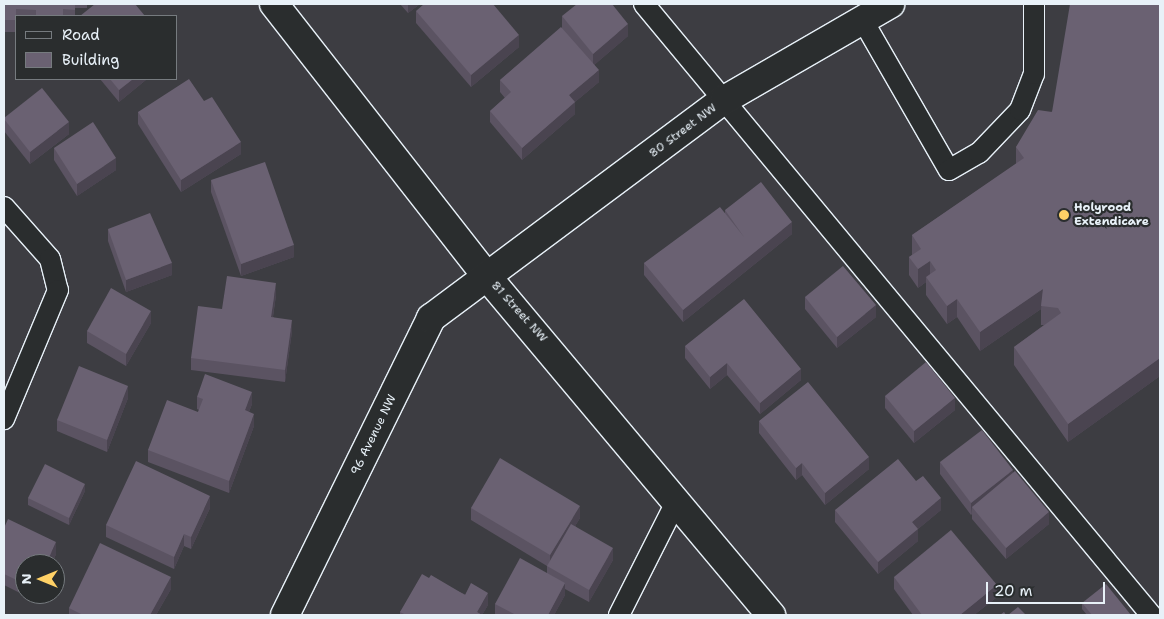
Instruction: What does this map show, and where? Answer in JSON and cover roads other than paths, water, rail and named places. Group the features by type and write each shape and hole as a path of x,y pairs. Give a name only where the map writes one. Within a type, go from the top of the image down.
{"street":[{"name":"81 Street NW","path":"274,4 489,278 677,500 771,615"},
{"name":"80 Street NW","path":"489,278 724,100 890,4"},
{"name":"96 Avenue NW","path":"285,615 431,318 489,278"}],"lane":[{"path":"644,4 1151,615"},
{"path":"862,19 949,170 979,153 1020,110 1034,74 1034,4"},
{"path":"4,207 50,259 58,290 4,419"},
{"path":"619,615 677,500"}],"place":[{"name":"Holyrood Extendicare","path":"1064,215"}]}
